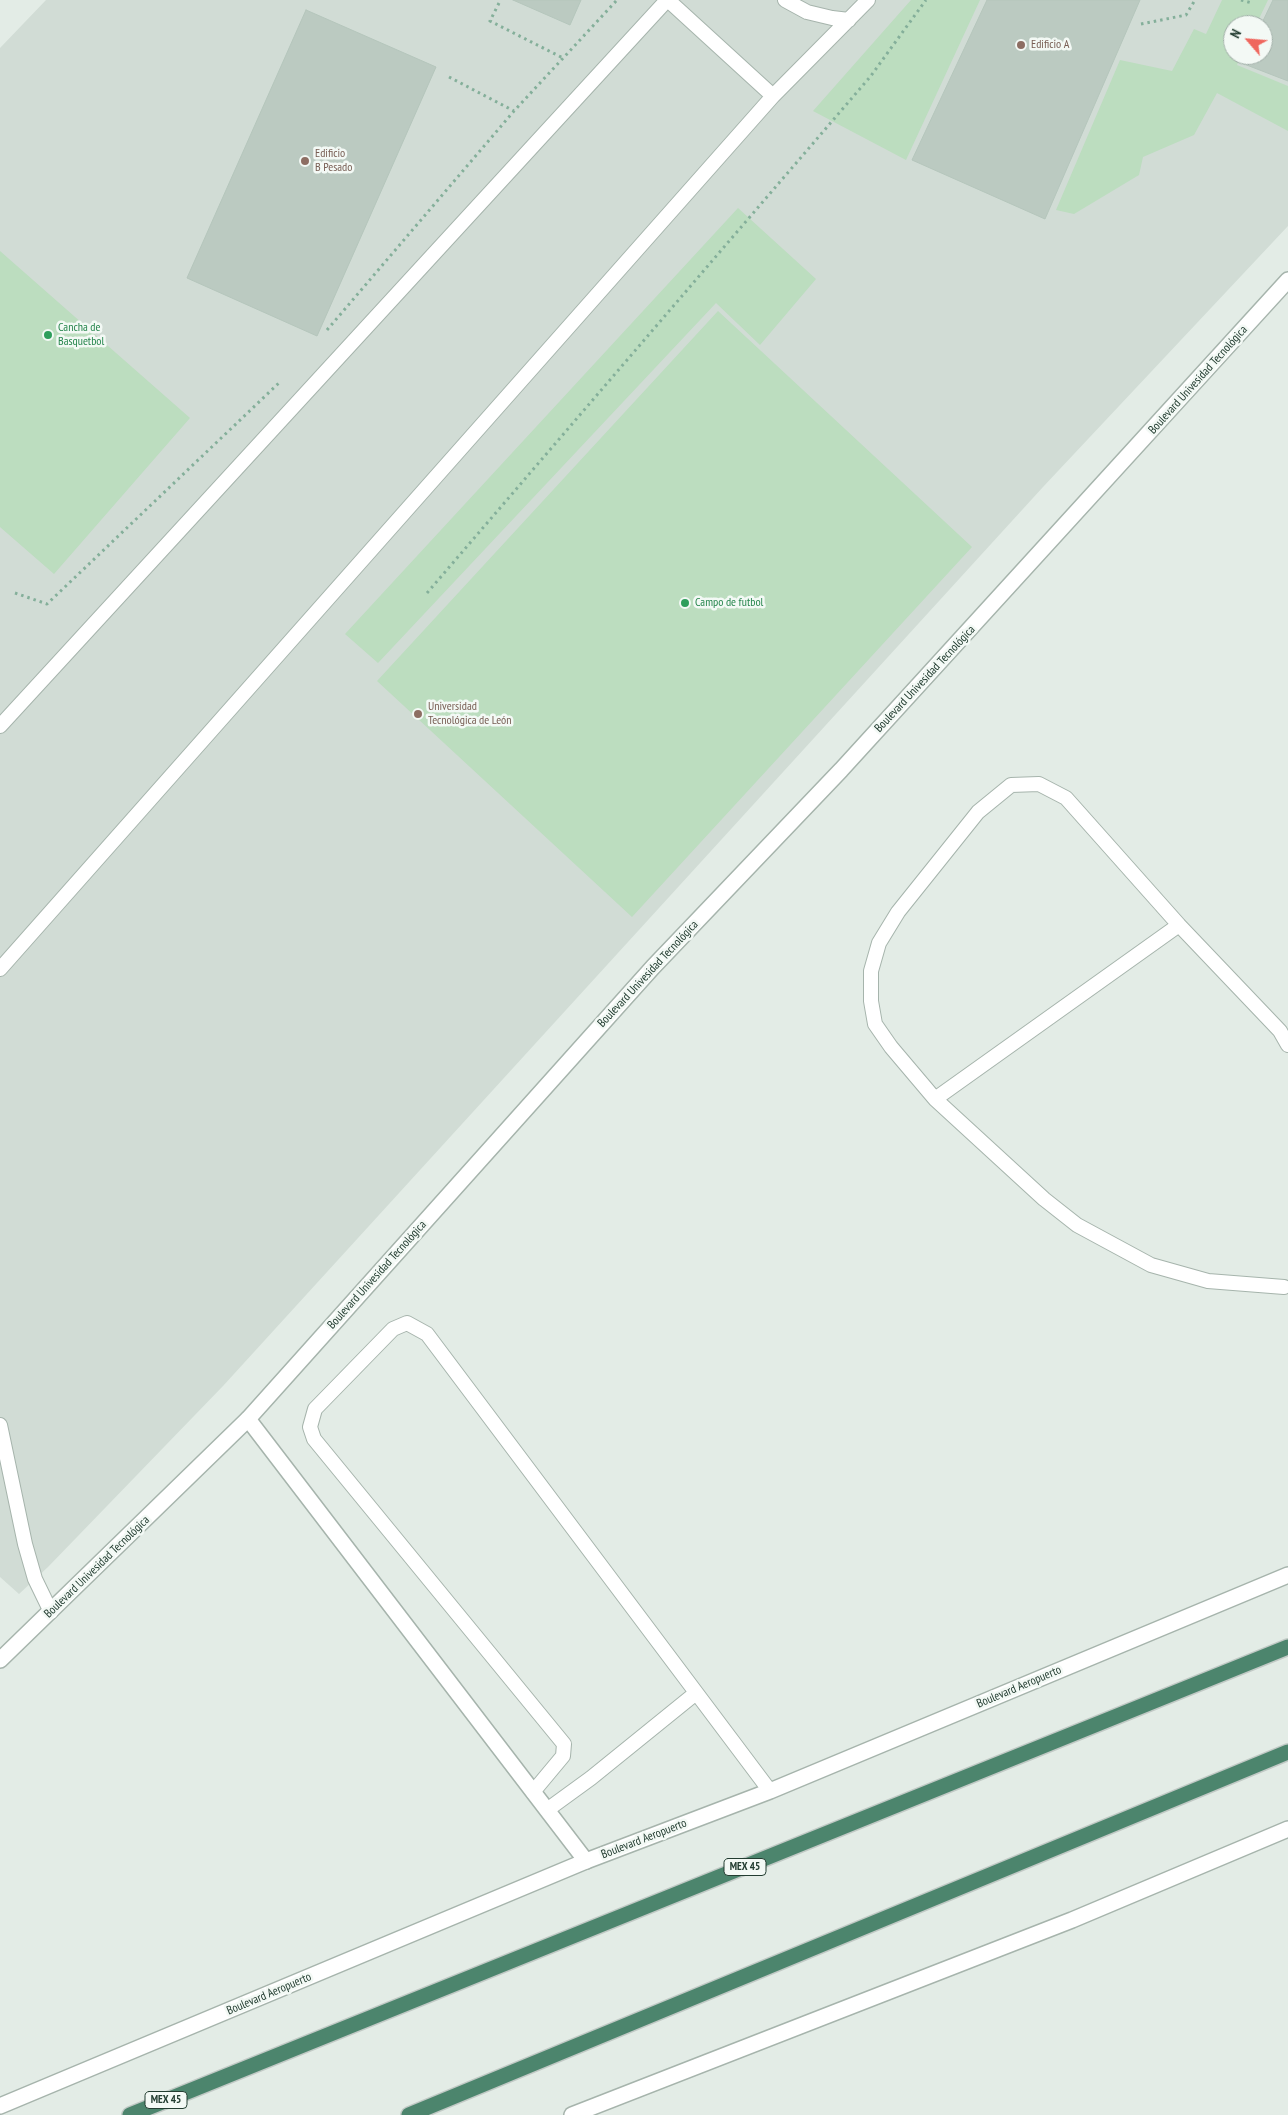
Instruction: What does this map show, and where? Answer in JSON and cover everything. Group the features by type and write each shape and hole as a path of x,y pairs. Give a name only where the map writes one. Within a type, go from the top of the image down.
{"highway":[{"name":"MEX 45","path":"130,2115 1288,1647"},
{"path":"409,2115 1288,1752"}],"street":[{"name":"Boulevard Univesidad Tecnológica","path":"0,1660 52,1612 248,1419 653,967 841,770 1288,280"},
{"path":"248,1419 586,1861"},
{"name":"Boulevard Aeropuerto","path":"0,2106 586,1861 770,1791 1288,1575"},
{"path":"572,2115 1072,1920 1288,1829"}],"lane":[{"path":"0,726 668,0 773,96"},
{"path":"785,0 807,12 849,20"},
{"path":"0,969 773,96 868,0"},
{"path":"1287,1287 1208,1282 1151,1265 1078,1225 1044,1199 935,1098 891,1047 875,1024 871,1001 872,964 879,944 909,896 978,812 1011,785 1039,784 1066,798 1179,925 1280,1032 1288,1045"},
{"path":"935,1098 1179,925"},
{"path":"533,1792 563,1756 564,1744 314,1439 310,1427 315,1410 393,1328 407,1323 427,1334 770,1791"},
{"path":"0,1425 25,1544 35,1579 52,1612"},
{"path":"547,1810 591,1778 696,1694"}],"path":[{"path":"323,335 514,111 617,0"},
{"path":"427,592 870,77 926,0"},
{"path":"1140,24 1186,15 1195,0"},
{"path":"1241,0 1252,4"},
{"path":"499,3 490,21 563,58"},
{"path":"449,77 514,111"},
{"path":"15,593 47,604 282,380"}],"shaded area":[{"name":"Universidad Tecnológica de León","path":"46,0 1288,0 1288,226 1043,487 223,1386 48,1567 19,1594 0,1577 0,48"}],"green space":[{"path":"911,0 980,0 906,160 813,111"},
{"path":"1222,0 1268,0 1261,15 1223,15 1223,65 1237,65 1288,86 1288,131 1217,93 1194,135 1143,157 1139,175 1074,214 1056,210 1120,60 1172,71 1194,29 1206,34"},
{"path":"738,208 816,279 760,345 716,303 378,663 345,634"},
{"name":"Cancha de Basquetbol","path":"0,251 190,418 54,574 0,527"},
{"name":"Campo de futbol","path":"718,311 972,547 632,917 377,681"}],"building":[{"path":"513,0 581,0 570,25"},
{"path":"987,0 1140,0 1045,219 912,160"},
{"path":"1273,0 1288,0 1288,81 1247,65 1273,65 1273,15 1266,15"},
{"path":"306,10 436,67 317,336 187,278"}],"place":[{"name":"Edificio A","path":"1021,45"},
{"name":"Edificio B Pesado","path":"305,161"},
{"name":"Cancha de Basquetbol","path":"48,335"},
{"name":"Campo de futbol","path":"685,603"},
{"name":"Universidad Tecnológica de León","path":"418,714"}]}
